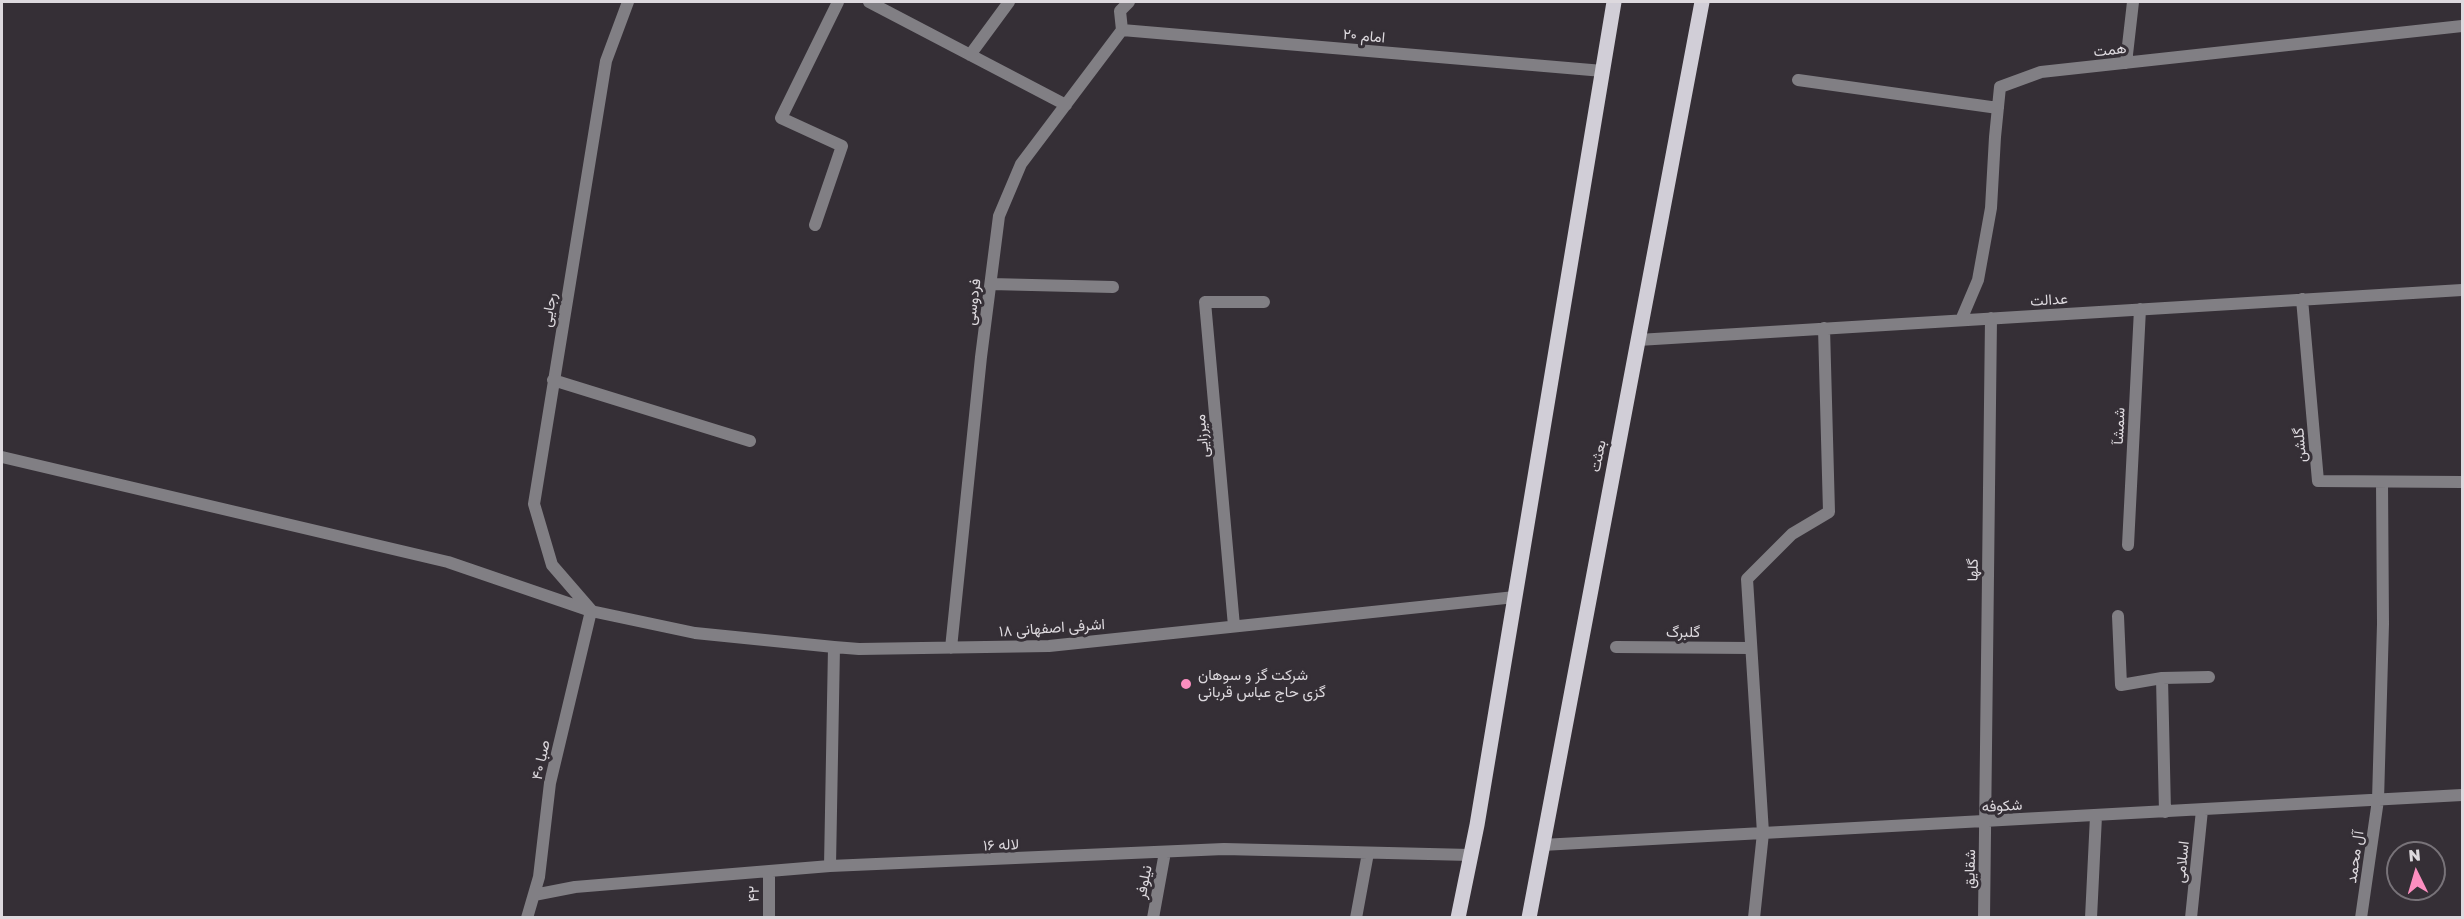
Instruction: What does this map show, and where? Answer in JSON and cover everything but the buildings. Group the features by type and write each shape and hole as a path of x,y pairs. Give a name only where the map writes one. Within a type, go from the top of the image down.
{"main road":[{"path":"1458,918 1515,597 1614,2"},
{"name":"بعثت","path":"1529,918 1702,2"}],"street":[{"name":"رجایی","path":"591,611 552,565 534,504 606,62 628,2"},
{"path":"815,225 842,146 781,118 838,2"},
{"path":"869,2 1066,105"},
{"path":"970,55 1009,2"},
{"name":"فردوسی","path":"951,648 999,216 1021,164 1122,30 1120,11 1129,2"},
{"path":"2126,63 2133,2"},
{"name":"همت","path":"1961,320 1978,280 1992,208 2000,87 2042,72 2463,27"},
{"name":"امام ۲۰","path":"1122,30 1603,71"},
{"path":"1798,80 1998,108"},
{"path":"991,284 1113,287"},
{"name":"عدالت","path":"1638,340 2463,290"},
{"name":"گلشن","path":"2302,299 2318,481 2463,482"},
{"name":"میرزایی","path":"1234,626 1205,302 1263,302"},
{"name":"شمشآ","path":"2128,544 2140,309"},
{"name":"گلها","path":"1986,822 1991,318"},
{"path":"1754,918 1763,833 1747,579 1792,534 1829,512 1824,328"},
{"path":"553,380 750,441"},
{"name":"اشرفی اصفهانی ۱۸","path":"2,457 448,562 591,611 695,633 859,650 1050,646 1515,597"},
{"name":"آل محمد","path":"2361,918 2378,800 2383,624 2382,482"},
{"name":"صبا ۴۰","path":"527,918 539,877 550,783 591,611"},
{"path":"2118,616 2121,685 2162,678 2209,677"},
{"name":"گلبرگ","path":"1616,646 1750,648"},
{"path":"830,866 834,647"},
{"path":"2162,678 2165,812"},
{"name":"شکوفه","path":"1542,845 2463,795"},
{"name":"اسلامی","path":"2191,918 2202,810"},
{"path":"2091,918 2096,816"},
{"name":"شقایق","path":"1984,918 1986,822"},
{"name":"لاله ۱۶","path":"534,895 575,887 830,866 1224,849 1470,855"},
{"name":"نیلوفر","path":"1153,918 1165,852"},
{"path":"1356,918 1368,853"},
{"name":"۴۲","path":"769,872 769,918"}],"place":[{"name":"شرکت گز و سوهان گزی حاج عباس قربانی","path":"1186,684"}]}
